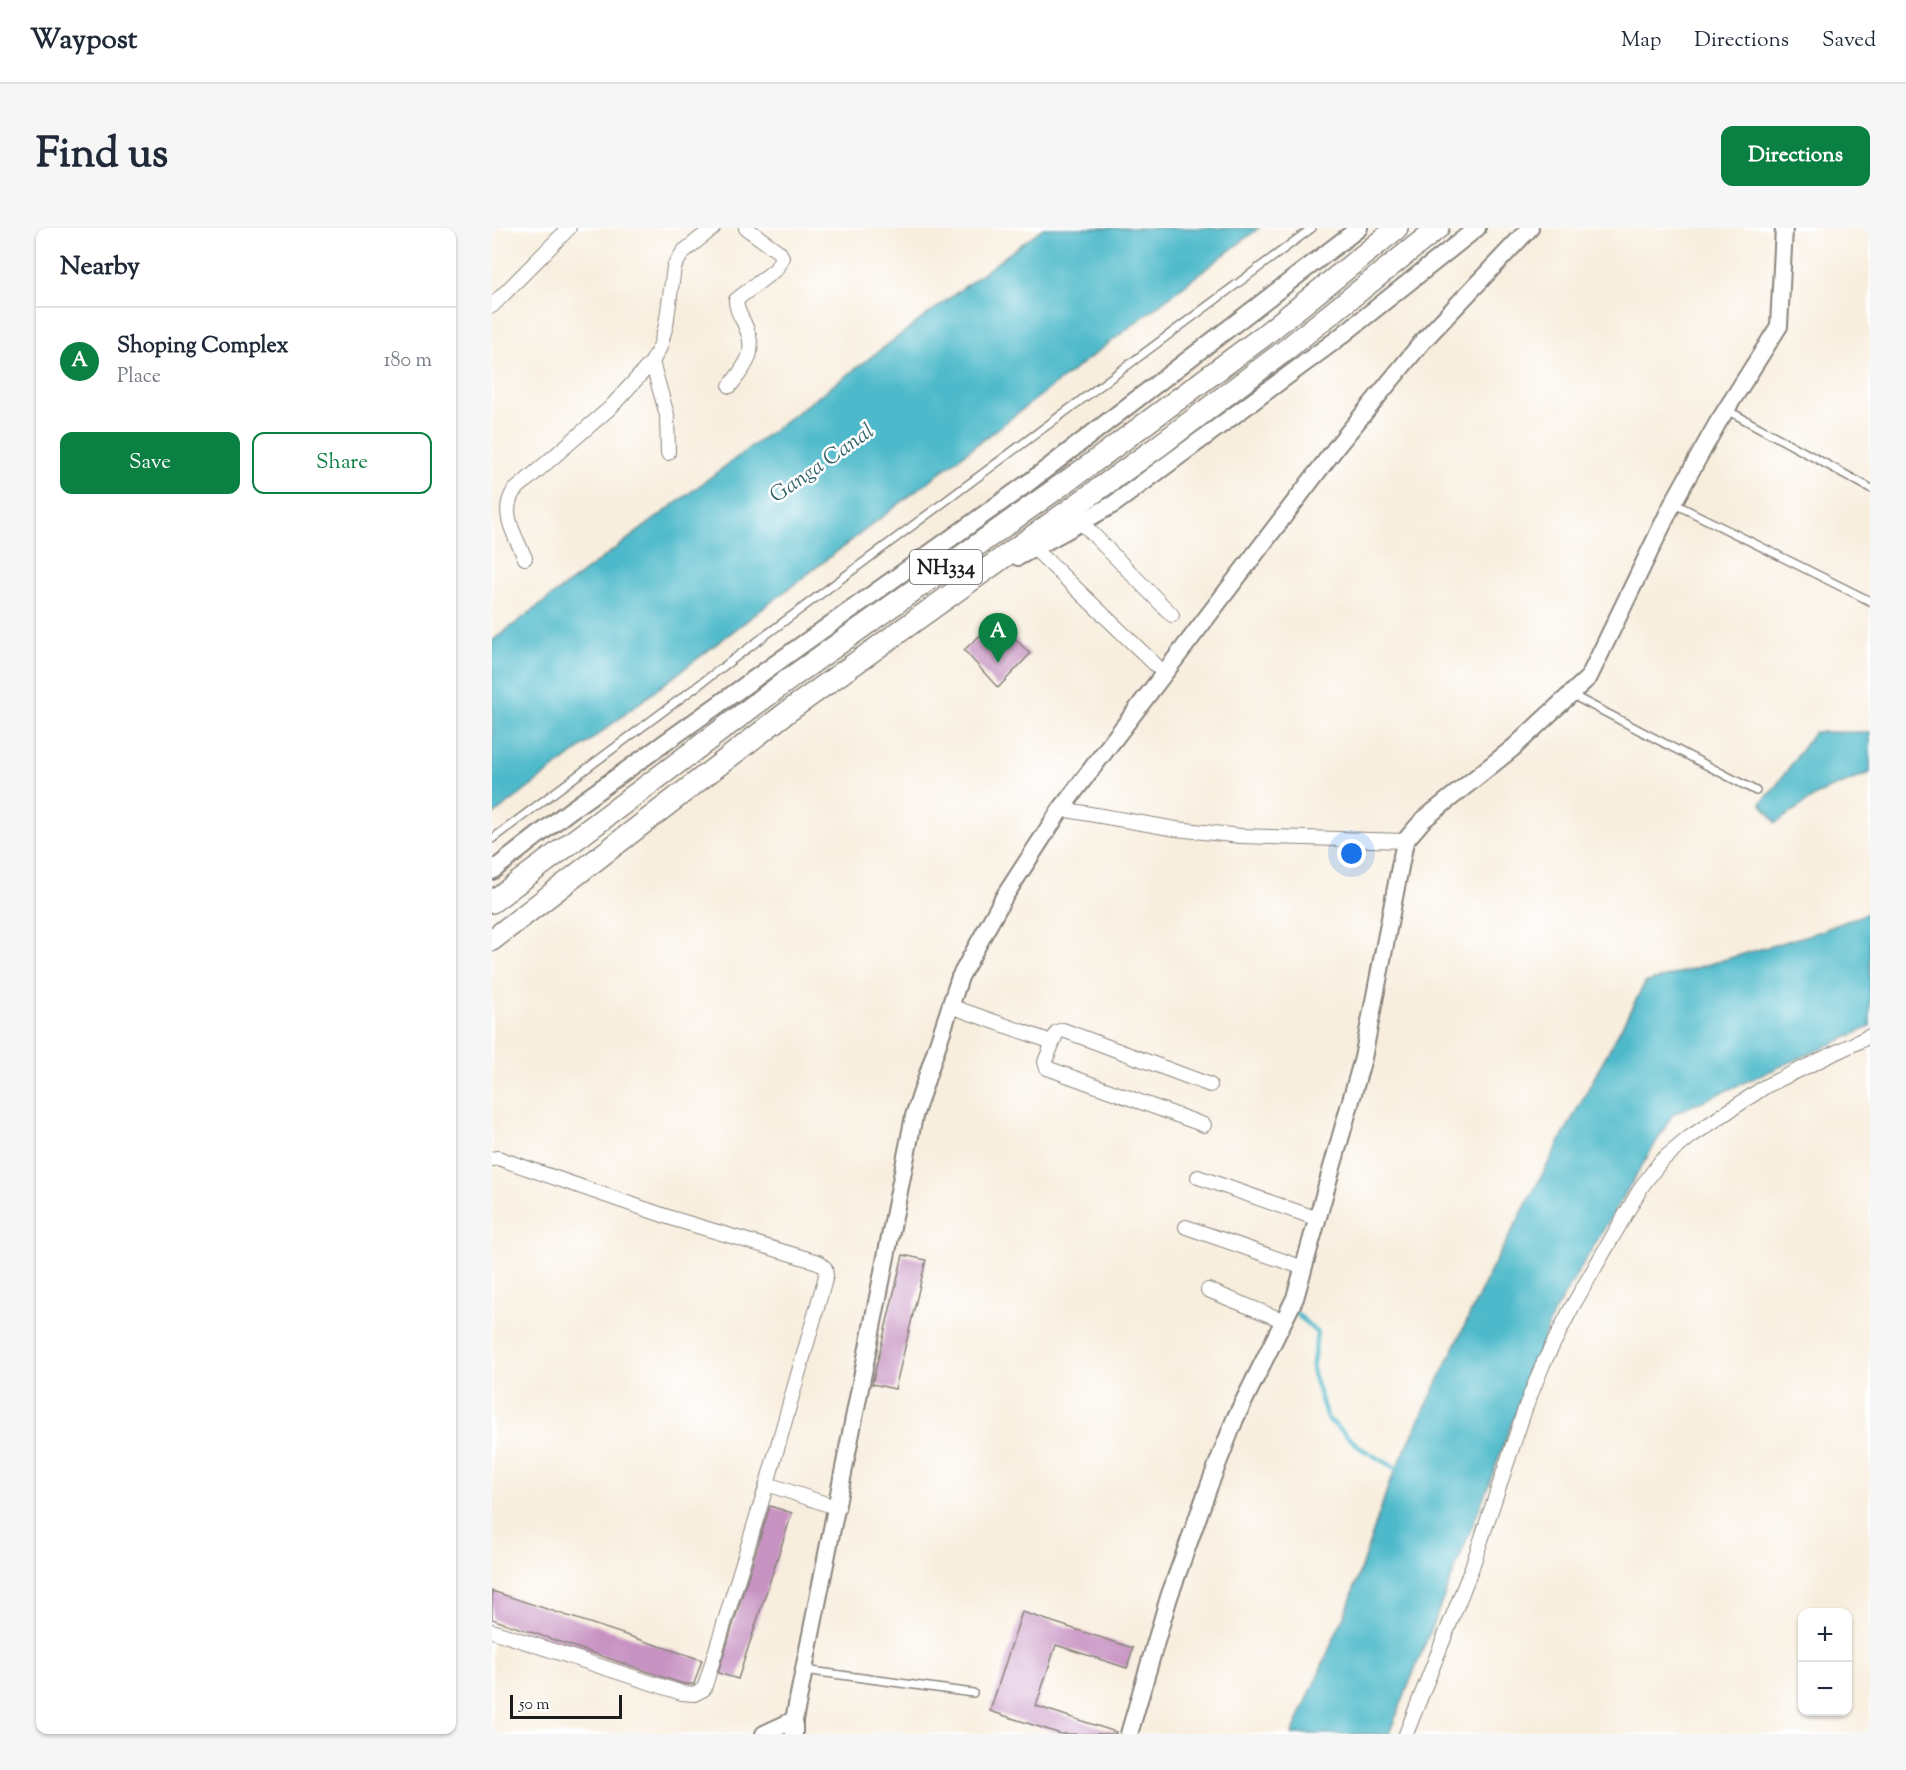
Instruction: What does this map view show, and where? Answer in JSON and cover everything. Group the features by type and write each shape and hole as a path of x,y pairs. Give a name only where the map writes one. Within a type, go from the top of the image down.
{"highway":[{"name":"NH334","path":"492,902 792,677 1101,457 1262,337 1397,228"},
{"name":"NH334","path":"492,940 790,710 1156,448 1283,352 1438,228"}],"street":[{"path":"492,306 569,228"},
{"path":"525,558 508,520 507,500 514,491 610,408 652,362 660,347 666,325 674,267 683,252 713,228"},
{"path":"730,386 745,366 752,347 736,300 776,269 782,257 779,252 746,228"},
{"path":"492,871 578,805 1028,483 1359,228"},
{"path":"965,585 1114,504 1289,374 1478,228"},
{"path":"764,1734 794,1727 914,1116 960,977 1004,897 1061,809 1164,673 1338,445 1423,341 1530,228"},
{"path":"1129,1734 1169,1597 1209,1486 1235,1419 1282,1320 1295,1298 1363,1058 1405,841 1423,820 1513,748 1589,677 1673,503 1726,410 1775,336 1782,319 1784,228"},
{"path":"652,362 667,415 668,453"},
{"path":"1081,522 1172,615"},
{"path":"1034,548 1164,673"},
{"path":"1061,809 1176,829 1241,836 1405,841"},
{"path":"950,1006 1052,1042"},
{"path":"1204,1125 1047,1068 1045,1062 1057,1032 1063,1030 1210,1085"},
{"path":"1406,1734 1472,1570 1526,1406 1543,1364 1572,1307 1642,1186 1661,1161 1690,1137 1766,1086 1870,1036"},
{"path":"492,1159 498,1158 674,1219 818,1262 825,1268 826,1276 767,1484 704,1689 694,1694 682,1693 492,1631"},
{"path":"1198,1177 1318,1219"},
{"path":"1186,1227 1304,1268"},
{"path":"1208,1290 1282,1320"},
{"path":"767,1484 838,1508"}],"lane":[{"path":"492,839 1312,228"},
{"path":"1726,410 1870,488"},
{"path":"1673,503 1870,601"},
{"path":"1570,694 1756,791"},
{"path":"804,1670 973,1693"}],"water":[{"name":"Ganga Canal","path":"1043,228 1259,228 492,816 492,641"},
{"path":"1814,732 1870,732 1870,773 1820,793 1776,823 1761,803 1774,789"},
{"path":"1870,912 1870,1027 1673,1114 1553,1314 1487,1489 1389,1734 1292,1734 1349,1604 1389,1484 1492,1268 1645,983 1818,932"}],"building":[{"path":"997,620 1030,654 998,688 964,650"},
{"path":"903,1255 926,1260 895,1389 872,1384"},
{"path":"770,1506 792,1513 738,1679 718,1673"},
{"path":"492,1591 702,1660 694,1684 684,1684 492,1619"},
{"path":"1022,1612 1133,1648 1127,1668 1056,1645 1036,1706 1116,1732 1116,1734 1061,1734 990,1711"}],"waterway":[{"path":"1294,1311 1317,1333 1312,1370 1327,1418 1362,1449 1397,1469"}],"place":[{"name":"Shoping Complex","path":"998,663"}]}
